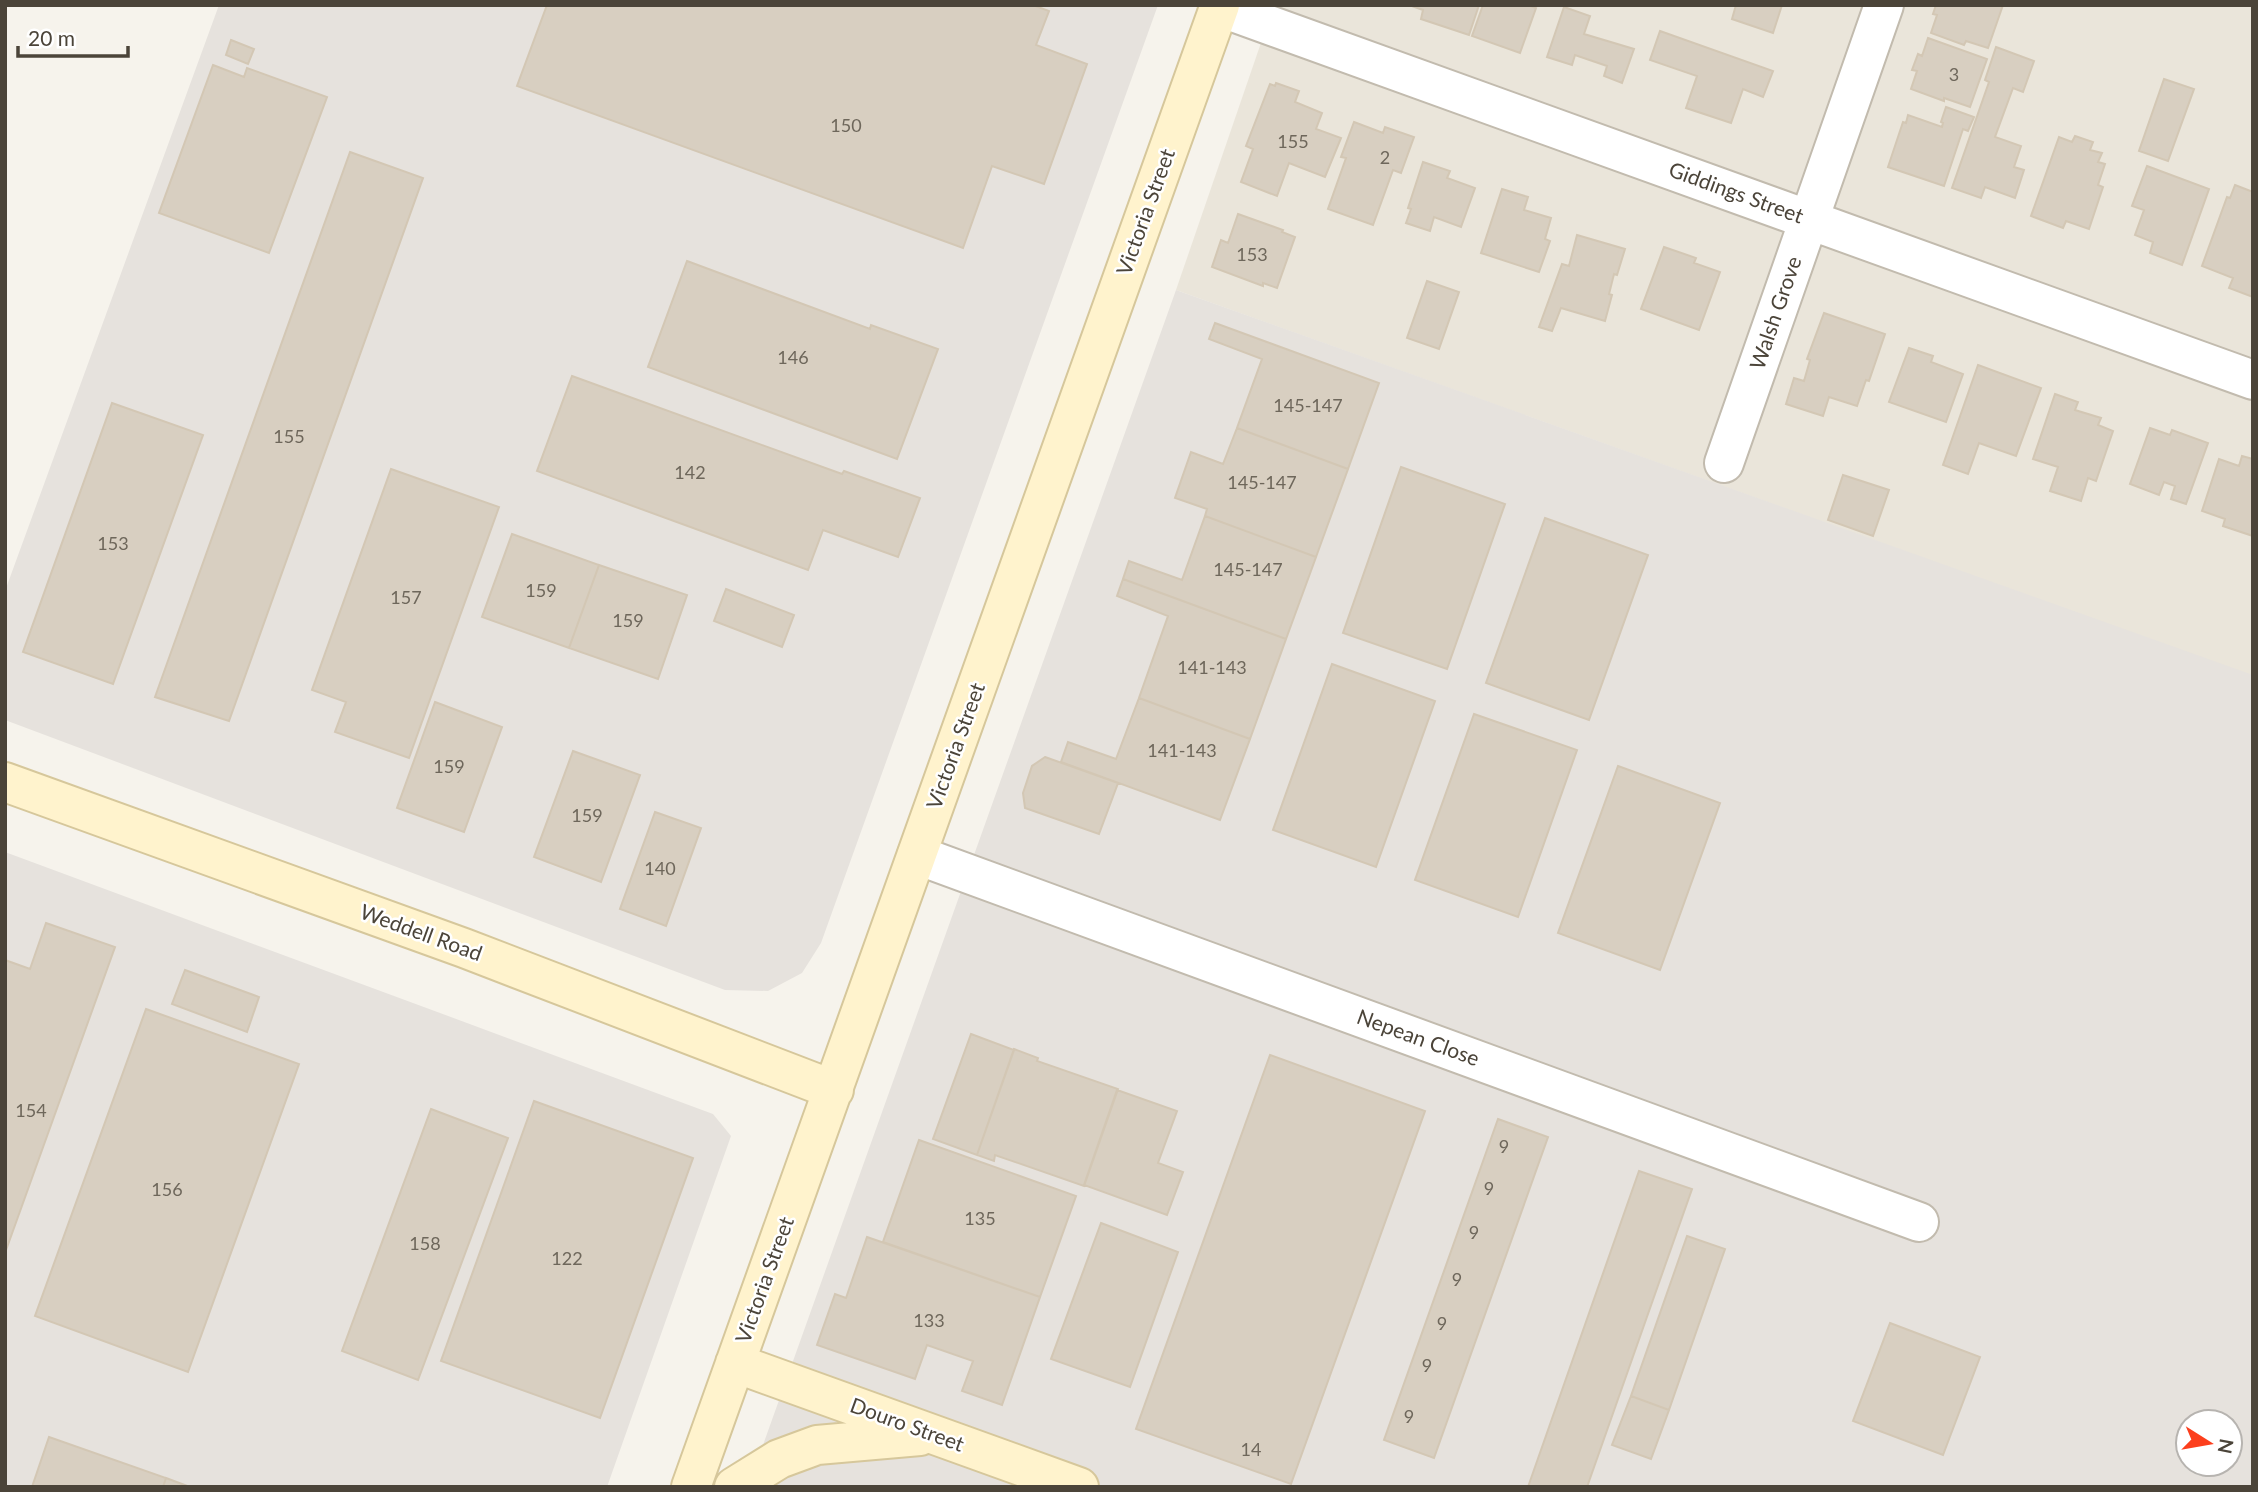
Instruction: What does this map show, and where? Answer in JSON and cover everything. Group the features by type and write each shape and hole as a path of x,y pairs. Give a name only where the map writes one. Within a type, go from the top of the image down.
{"street":[{"name":"Walsh Grove","path":"1724,463 1884,5"},
{"name":"Giddings Street","path":"1220,6 2253,380"},
{"name":"Victoria Street","path":"691,1487 1220,6"},
{"name":"Weddell Road","path":"5,782 464,948 834,1090"},
{"name":"Nepean Close","path":"917,855 1919,1222"},
{"name":"Douro Street","path":"735,1363 1079,1487"},
{"path":"734,1487 779,1459 817,1445 933,1434"}],"shaded area":[{"path":"219,5 1158,5 821,943 802,973 768,991 725,990 5,720 5,591"},
{"path":"1274,5 2253,5 2253,676 1176,290"},
{"path":"1176,290 2253,675 2253,1487 748,1487"},
{"path":"5,852 713,1114 731,1136 607,1487 5,1487"}],"building":[{"path":"547,5 1033,5 1049,11 1036,45 1087,64 1044,184 992,166 963,248 517,86"},
{"path":"1409,5 1479,5 1469,35 1421,19 1423,10"},
{"path":"1483,5 1528,5 1536,8 1520,53 1472,36"},
{"path":"1736,5 1782,5 1773,33 1732,19"},
{"path":"1936,5 2003,5 1988,48 1966,41 1964,45 1931,33 1937,15 1933,14"},
{"path":"1564,7 1590,16 1584,34 1634,49 1622,83 1604,76 1607,66 1575,55 1572,65 1547,57"},
{"path":"1660,31 1773,71 1763,97 1743,89 1731,123 1686,108 1697,76 1650,60"},
{"path":"1928,38 1987,59 1970,107 1911,89 1917,71 1912,70 1918,54 1922,56"},
{"path":"231,40 254,49 248,64 226,55"},
{"path":"1996,47 2034,61 2023,92 2013,88 1995,137 2021,146 2014,167 2024,170 2015,198 1985,187 1981,198 1952,188 1989,82 1985,80"},
{"path":"213,65 244,77 247,68 327,97 269,253 159,213"},
{"path":"2164,79 2194,89 2168,161 2139,151"},
{"path":"1276,83 1299,91 1295,102 1322,113 1316,129 1341,138 1325,177 1289,163 1277,196 1241,182 1253,149 1246,146 1270,84 1275,86"},
{"path":"1946,107 1974,117 1968,131 1963,129 1944,186 1888,167 1903,122 1906,123 1908,115 1942,127"},
{"path":"1354,122 1383,133 1385,127 1414,137 1401,173 1393,170 1373,225 1328,209 1346,158 1341,157"},
{"path":"2075,136 2093,142 2090,150 2102,153 2098,162 2105,164 2098,185 2103,187 2089,229 2066,221 2063,228 2031,216 2059,137 2072,142"},
{"path":"350,152 423,178 229,721 155,697"},
{"path":"1423,162 1450,171 1447,178 1475,188 1461,227 1434,217 1430,231 1406,223 1411,209 1408,208"},
{"path":"2147,166 2209,189 2182,265 2150,253 2153,242 2135,235 2144,210 2132,206"},
{"path":"2235,185 2253,192 2253,297 2229,288 2233,278 2202,266 2227,197 2230,198"},
{"path":"1502,189 1528,197 1524,210 1551,218 1545,239 1550,241 1539,272 1481,253"},
{"path":"1238,214 1295,237 1277,288 1263,283 1263,286 1212,267 1221,240 1228,243"},
{"path":"1577,235 1625,249 1617,275 1614,274 1605,321 1561,308 1552,331 1539,327 1562,264 1569,266"},
{"path":"1664,247 1696,258 1694,263 1720,272 1699,330 1641,309"},
{"path":"687,261 870,329 871,325 938,349 897,459 648,367"},
{"path":"1427,281 1459,292 1439,349 1407,338"},
{"path":"1824,313 1885,334 1869,381 1866,380 1857,406 1829,397 1823,416 1786,404 1794,378 1804,381 1810,360 1807,359"},
{"path":"1215,323 1379,383 1348,469 1237,428 1262,359 1209,339"},
{"path":"1909,348 1933,356 1931,362 1963,374 1946,422 1889,402"},
{"path":"1978,365 2041,388 2016,456 1979,443 1968,474 1943,465"},
{"path":"572,376 842,474 844,471 920,498 898,557 823,530 808,570 537,471"},
{"path":"2055,394 2078,402 2075,410 2101,418 2098,425 2113,431 2096,481 2088,478 2081,501 2050,491 2058,467 2033,459"},
{"path":"112,403 203,435 113,684 23,652"},
{"path":"1237,428 1348,469 1316,557 1205,516 1207,509 1175,498 1191,452 1223,464"},
{"path":"2150,428 2170,435 2172,430 2208,443 2186,504 2171,499 2175,486 2164,482 2159,495 2130,484"},
{"path":"2242,456 2253,459 2253,536 2223,526 2225,519 2202,511 2219,459 2239,466"},
{"path":"1401,467 1505,504 1447,669 1343,633"},
{"path":"391,469 499,507 409,758 335,732 346,702 312,690"},
{"path":"1843,475 1889,490 1873,536 1828,520"},
{"path":"1205,516 1316,557 1286,639 1123,579 1129,561 1182,580"},
{"path":"1545,518 1648,555 1589,720 1486,683"},
{"path":"512,534 599,565 569,648 482,617"},
{"path":"599,565 687,595 658,679 569,648"},
{"path":"1123,579 1286,639 1250,739 1139,698 1168,616 1117,596"},
{"path":"726,589 794,615 782,647 714,621"},
{"path":"1332,664 1435,701 1376,867 1273,830"},
{"path":"1139,698 1250,739 1220,820 1061,762 1068,742 1116,759"},
{"path":"435,702 502,727 464,832 397,808"},
{"path":"1474,714 1577,750 1518,917 1415,880"},
{"path":"573,751 640,775 601,882 534,857"},
{"path":"1045,757 1118,783 1099,834 1025,808 1023,793 1032,766"},
{"path":"1618,766 1720,803 1660,970 1558,933"},
{"path":"655,812 701,828 666,926 620,909"},
{"path":"46,923 115,947 5,1253 5,960 30,969"},
{"path":"185,970 259,997 247,1032 172,1004"},
{"path":"146,1009 299,1064 188,1372 35,1316"},
{"path":"971,1034 1014,1050 977,1155 933,1139"},
{"path":"1014,1049 1038,1058 1037,1061 1118,1089 1084,1186 995,1155 994,1161 977,1155"},
{"path":"1270,1055 1425,1111 1291,1484 1136,1429"},
{"path":"1117,1090 1177,1111 1158,1163 1183,1172 1167,1215 1084,1185"},
{"path":"534,1101 693,1158 600,1418 441,1361"},
{"path":"431,1109 508,1138 418,1380 342,1351"},
{"path":"1498,1119 1548,1137 1434,1458 1384,1440"},
{"path":"919,1140 1076,1196 1040,1297 883,1242"},
{"path":"1639,1171 1692,1189 1587,1487 1528,1487"},
{"path":"1101,1223 1178,1252 1130,1387 1051,1359"},
{"path":"1687,1236 1725,1249 1669,1410 1631,1396"},
{"path":"867,1237 1040,1297 1002,1405 962,1391 973,1361 927,1345 915,1379 817,1345 835,1294 846,1298"},
{"path":"1890,1323 1980,1357 1943,1455 1853,1421"},
{"path":"1631,1396 1669,1410 1651,1459 1612,1445"},
{"path":"49,1437 166,1478 163,1487 32,1487"},
{"path":"166,1478 190,1487 163,1487"}]}
